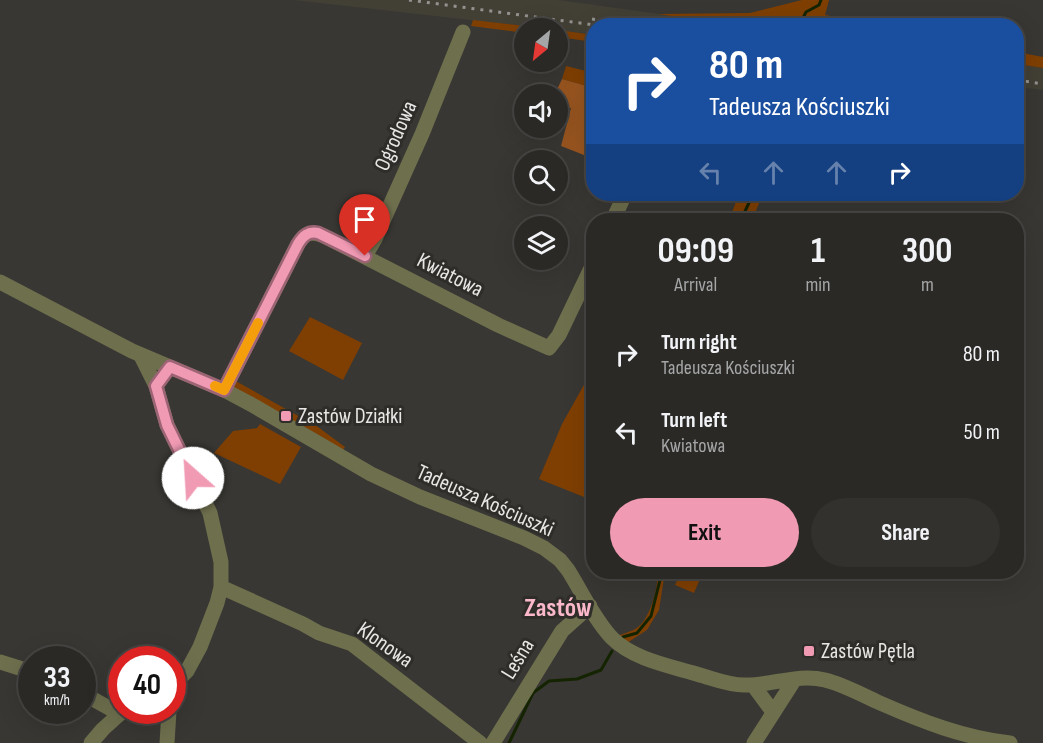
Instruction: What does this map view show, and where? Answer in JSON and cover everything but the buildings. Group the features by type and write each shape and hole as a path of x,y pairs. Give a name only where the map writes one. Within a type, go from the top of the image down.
{"street":[{"name":"Ogrodowa","path":"365,256 375,239 418,142 463,32"},
{"name":"Kwiatowa","path":"224,390 303,236 311,232 318,233 498,325 549,348 586,278"},
{"name":"Tadeusza Kościuszki","path":"0,282 140,354 224,390 282,421 371,474 420,497 544,548 560,560 610,636 635,654 722,681 744,685 795,679 825,680 949,730 1010,743"},
{"path":"140,354 156,386 167,425 210,513 221,562 221,587 217,603 200,647 186,672"},
{"path":"156,386 170,367"},
{"name":"Klonowa","path":"221,587 320,633 352,644 480,743"},
{"name":"Leśna","path":"493,743 562,631 590,606"},
{"path":"0,662 18,668"},
{"path":"754,743 795,679"},
{"path":"753,685 773,712"},
{"path":"91,743 109,724"},
{"path":"167,743 168,724"}],"shaded area":[{"path":"293,0 559,0 689,18 586,18 586,34 568,32 568,18 514,18 514,25"},
{"path":"802,0 829,0 825,15 842,18 685,18 658,14 750,13"},
{"path":"473,20 514,25 514,32 471,26"},
{"path":"568,31 586,34 586,41 568,38"},
{"path":"1024,53 1043,57 1043,68 1024,65"},
{"path":"1024,65 1043,68 1043,90 1024,88"},
{"path":"568,66 586,71 586,86 562,79 564,72 568,72"},
{"path":"562,79 586,86 586,156 561,146 563,138 568,138 568,119 571,108 568,107 568,84 560,84"},
{"path":"736,201 760,201 755,213 732,213"},
{"path":"310,317 362,343 343,380 289,351"},
{"path":"234,380 318,427 345,447 343,450 233,387"},
{"path":"586,381 586,498 539,479 562,424"},
{"path":"260,424 301,447 280,484 214,453 233,431 257,428"},
{"path":"658,579 664,579 659,610 647,630 627,643 620,635 643,622 650,609"},
{"path":"678,579 700,579 694,593 675,585"}],"waterway":[{"path":"803,18 806,12 819,5 821,0"},
{"path":"744,213 750,201"},
{"path":"623,637 637,633 651,616 660,579"},
{"path":"509,743 533,693 549,681 577,679 601,670 612,651"}],"railway":[{"path":"409,0 586,24"},
{"path":"1024,81 1043,84"}],"slow traffic":[{"path":"215,386 224,390 258,323"}],"place":[{"name":"Zastów Działki","path":"286,416"},
{"name":"Zastów Pętla","path":"809,651"}],"district":[{"name":"Zastów","path":"558,608"}],"route":[{"path":"193,478 167,425 156,386 163,376 170,367 224,390 303,236 311,232 318,233 365,256"}]}
